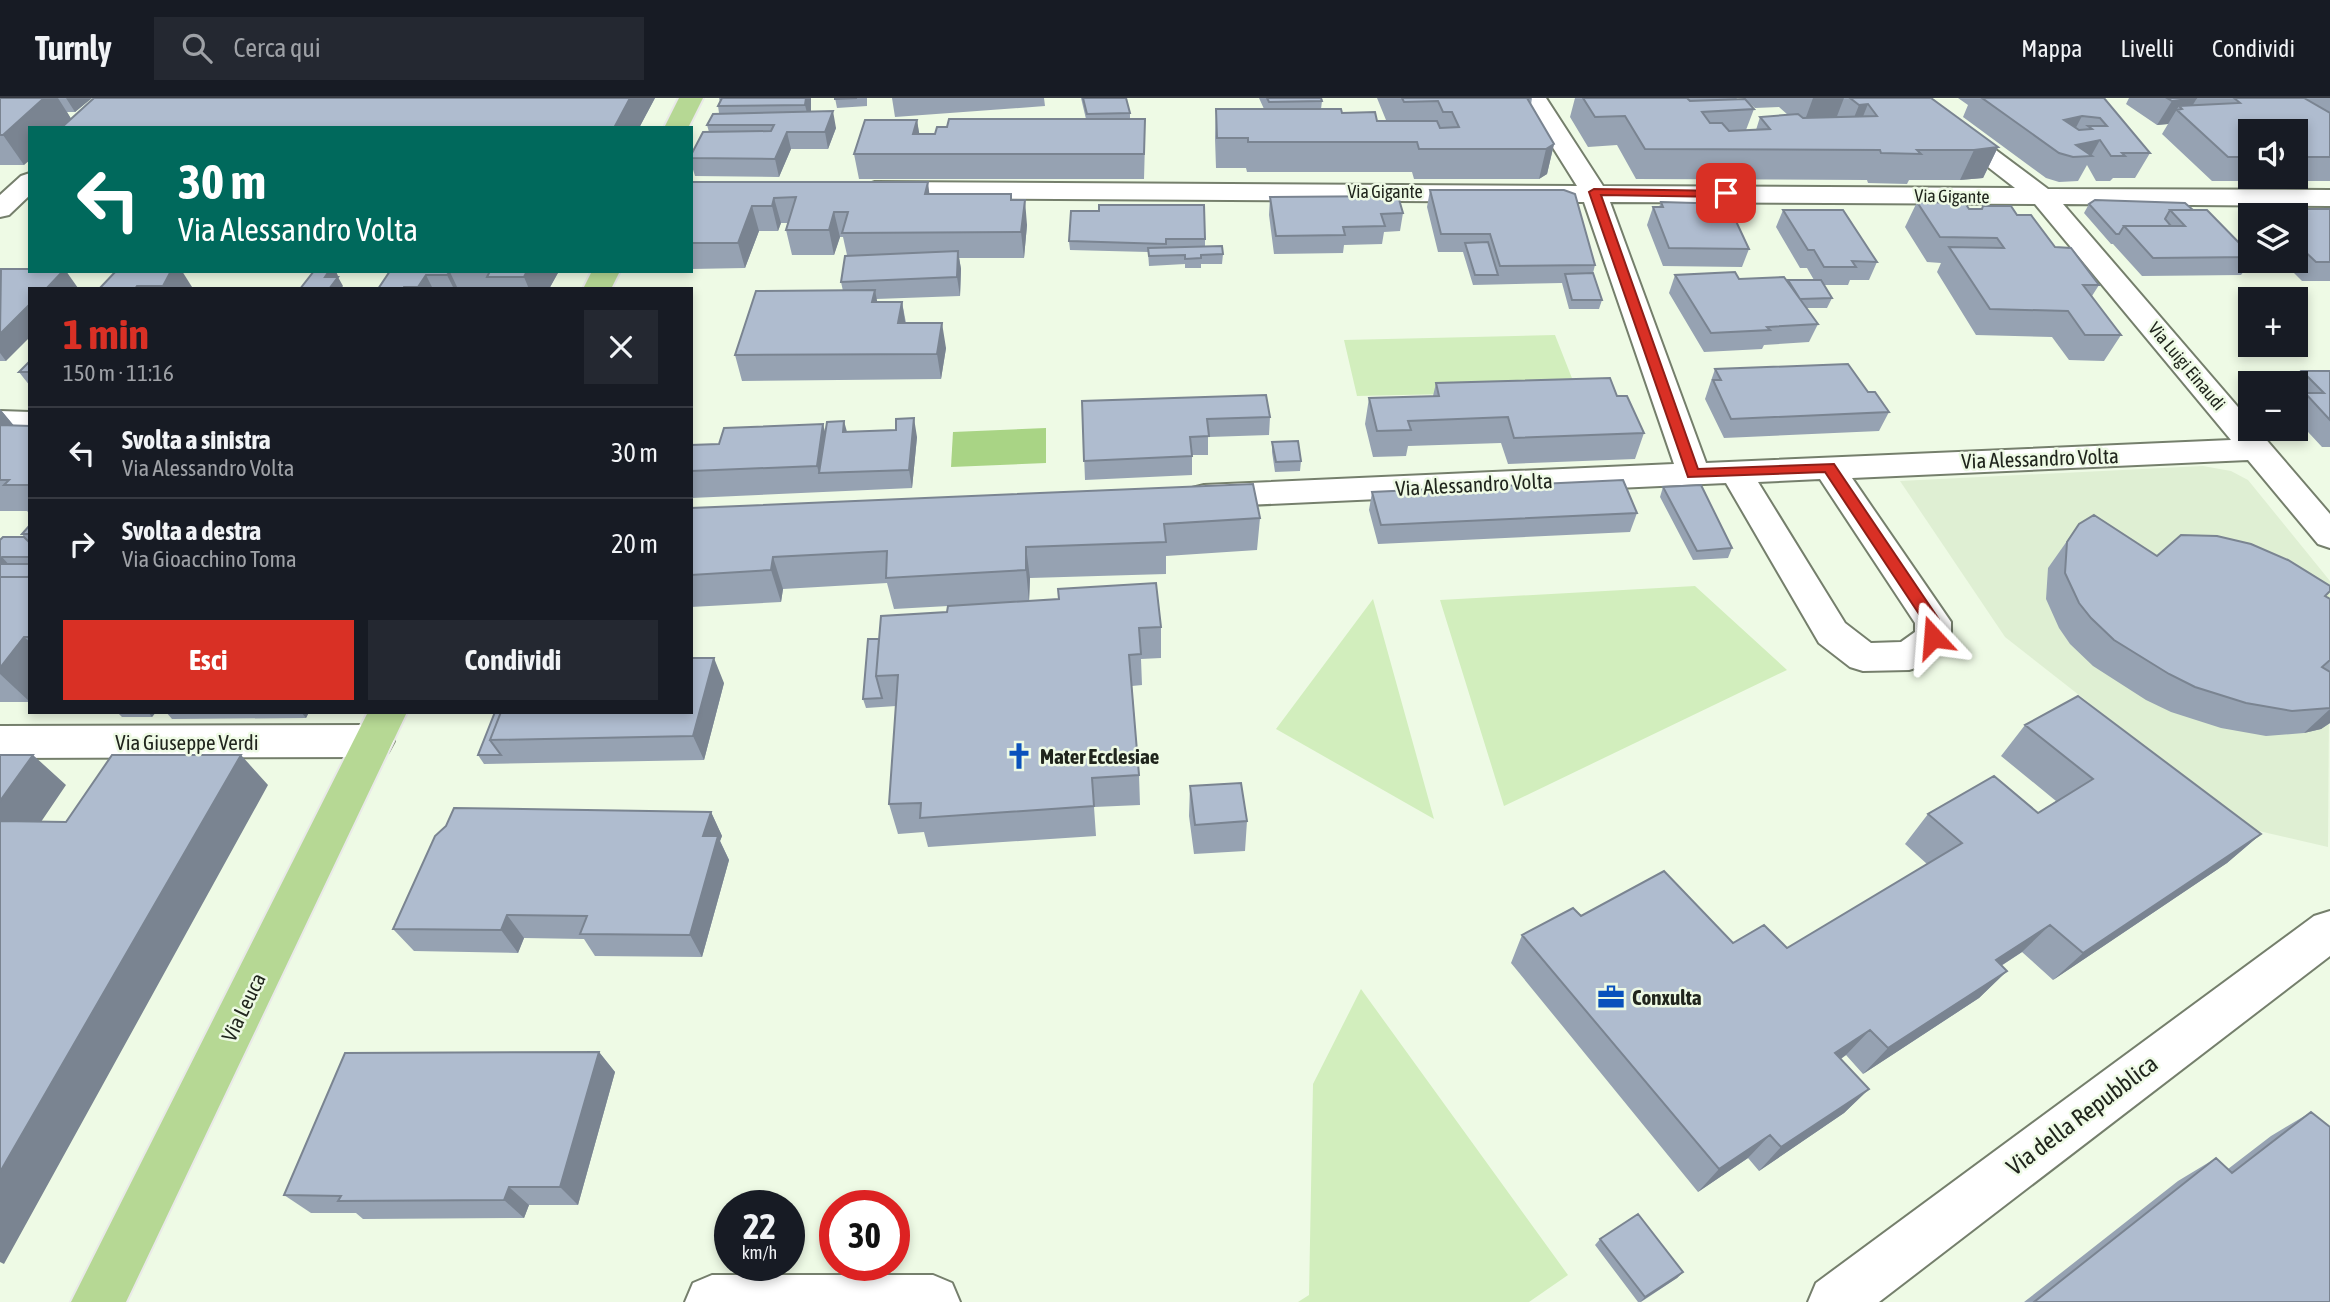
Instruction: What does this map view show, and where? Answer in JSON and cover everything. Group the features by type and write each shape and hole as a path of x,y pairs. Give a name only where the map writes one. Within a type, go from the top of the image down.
{"main road":[{"path":"677,126 691,98"},
{"name":"Via Leuca","path":"98,1302 381,727"}],"street":[{"path":"1534,98 1594,192 1693,473"},
{"name":"Via Luigi Einaudi","path":"1911,98 2043,197 2330,536"},
{"path":"0,179 28,180"},
{"path":"0,209 28,182"},
{"name":"Via Gigante","path":"844,190 2330,198"},
{"path":"0,421 28,422"},
{"name":"Via Alessandro Volta","path":"1178,498 2257,449"},
{"path":"1735,471 1832,633 1863,657 1909,656 1933,637 1933,622 1829,467"},
{"name":"Via Giuseppe Verdi","path":"0,742 381,727"},
{"name":"Via della Repubblica","path":"1848,1297 2330,930"},
{"path":"712,1302 933,1302"}],"shaded area":[{"path":"1555,335 1577,391 1357,396 1344,340"},
{"path":"1046,428 1046,463 951,467 953,432"},
{"path":"2203,466 2231,471 2248,480 2330,581 2328,847 2250,829 2005,637 1900,481"},
{"path":"1695,586 1787,670 1504,806 1440,600"},
{"path":"1373,599 1434,819 1276,729"},
{"path":"1361,989 1568,1275 1529,1302 1298,1302 1309,1295 1313,1084"}],"building":[{"path":"0,98 44,98 0,135"},
{"path":"94,98 630,98 615,126 63,126"},
{"path":"722,98 806,98 805,105 718,106"},
{"path":"1083,98 1126,98 1130,113 1087,114"},
{"path":"1267,98 1321,98 1322,101 1269,102"},
{"path":"1402,98 1527,98 1554,144 1546,149 1419,149 1417,142 1248,142 1248,138 1217,138 1216,109 1341,109 1342,113 1375,112 1377,121 1437,121 1440,128 1459,127 1452,112 1443,112 1438,101 1404,102"},
{"path":"1583,98 1687,98 1690,101 1745,99 1754,109 1702,112 1710,123 1722,123 1729,131 1770,129 1760,117 1798,114 1803,118 1877,116 1868,104 1859,105 1850,98 1931,98 1998,147 1974,150 1917,150 1921,154 1881,153 1880,150 1645,149 1625,116 1595,117"},
{"path":"1982,98 2104,98 2150,153 2122,153 2125,156 2111,156 2100,140 2076,145 2092,156 2073,157 2059,153","holes":["2082,116 2100,118 2107,126 2088,126 2092,129 2079,130 2064,120"]},
{"path":"2167,98 2197,98 2172,101"},
{"path":"2234,98 2304,98 2330,113 2330,157 2308,157 2308,119 2238,119 2238,157 2228,157 2177,110 2182,109 2179,106 2240,103"},
{"path":"833,111 825,132 787,132 775,159 693,158 693,151 703,132 771,131 774,125 707,125 713,114"},
{"path":"949,119 1145,119 1144,154 854,154 865,120 917,120 913,134 935,134 937,127 947,127"},
{"path":"693,182 928,182 925,194 1011,194 1011,200 1025,200 1021,232 842,233 848,212 834,212 829,230 786,230 796,197 774,198 772,206 752,206 738,243 693,243"},
{"path":"1430,190 1564,190 1575,194 1595,265 1500,266 1490,234 1441,234"},
{"path":"1398,196 1403,213 1381,214 1385,226 1343,227 1345,235 1276,236 1270,197"},
{"path":"2095,200 2185,203 2193,210 2170,210 2165,219 2171,226 2124,226 2119,234 2116,234 2089,204"},
{"path":"1661,202 1728,204 1749,249 1669,248 1653,207 1663,207"},
{"path":"1917,202 1965,203 1969,209 2011,206 2017,215 2031,215 2055,247 2071,248 2099,285 2083,285 2121,335 2085,335 2068,311 1990,309 1949,247 2004,248 1997,238 1940,237"},
{"path":"1099,205 1204,205 1205,239 1166,239 1166,244 1069,241 1071,211 1099,211"},
{"path":"2308,209 2330,209 2330,262 2316,262 2308,254"},
{"path":"1783,210 1843,210 1877,262 1852,261 1856,267 1824,267 1814,250 1808,250"},
{"path":"2170,210 2207,210 2238,242 2238,257 2153,258 2124,226 2185,226"},
{"path":"1488,242 1498,275 1475,275 1465,243"},
{"path":"1222,246 1223,254 1185,259 1185,255 1149,256 1148,248"},
{"path":"958,251 957,277 841,282 845,256"},
{"path":"1,269 28,269 28,273 61,273 48,287 28,287 28,306 0,334"},
{"path":"1735,272 1739,279 1784,277 1818,324 1711,333 1675,275"},
{"path":"114,273 170,273 163,286 101,287"},
{"path":"312,273 328,273 325,277 338,277 330,287 302,287"},
{"path":"389,273 449,273 426,275 418,287 379,287"},
{"path":"489,273 526,273 524,277 487,277"},
{"path":"1593,273 1602,300 1572,300 1565,274"},
{"path":"1788,280 1821,280 1832,298 1800,299"},
{"path":"875,290 872,302 902,302 898,323 942,323 937,354 735,355 756,291"},
{"path":"28,363 28,372 19,372"},
{"path":"1848,364 1868,392 1875,392 1889,412 1731,419 1713,380 1721,380 1715,369"},
{"path":"2308,371 2330,371 2330,420 2308,396 2308,393 2324,393 2308,377"},
{"path":"1610,378 1617,396 1627,396 1644,433 1514,438 1508,417 1408,421 1411,430 1377,431 1369,398 1439,396 1436,383"},
{"path":"1266,395 1270,417 1207,419 1209,436 1190,437 1192,456 1084,461 1082,401"},
{"path":"914,418 909,470 819,473 827,422 844,421 843,432 896,430 896,419"},
{"path":"823,424 817,466 693,471 693,445 719,444 724,428"},
{"path":"0,425 28,426 28,485 4,485 9,480 0,480"},
{"path":"1298,441 1301,461 1276,462 1272,442"},
{"path":"1623,480 1637,513 1381,525 1372,492"},
{"path":"1253,484 1260,518 1164,524 1166,542 1026,547 1026,570 886,578 887,551 773,557 771,570 693,575 693,508"},
{"path":"1701,485 1732,548 1697,551 1663,487"},
{"path":"2094,515 2157,556 2181,535 2217,536 2251,544 2288,560 2330,586 2330,591 2325,596 2330,599 2330,660 2322,667 2330,672 2330,708 2292,711 2246,703 2195,687 2114,640 2079,603 2065,573 2067,542 2079,524"},
{"path":"3,537 24,537 28,541 28,557 0,559 0,540"},
{"path":"0,564 28,564 28,577 0,577"},
{"path":"0,577 28,577 28,637 24,637 0,668"},
{"name":"Mater Ecclesiae","path":"1156,583 1161,627 1139,628 1141,654 1129,655 1139,775 1092,778 1094,806 920,818 921,803 889,804 898,675 876,676 881,616 947,612 948,606 1059,599 1058,589"},
{"path":"868,639 879,639 876,676 882,698 863,699"},
{"path":"693,658 714,658 693,736 490,740 500,714 693,714"},
{"path":"2078,696 2261,834 2083,953 2050,925 1996,960 2007,971 1888,1048 1870,1030 1835,1053 1869,1089 1781,1147 1770,1135 1719,1169 1522,935 1573,908 1581,916 1664,871 1733,943 1764,925 1787,948 1962,843 1928,814 1994,776 2038,813 2093,779 2025,725"},
{"path":"494,714 500,714 490,740 501,755 478,755"},
{"path":"0,755 33,755 0,801"},
{"path":"112,755 241,755 0,1172 0,821 66,822"},
{"path":"1241,783 1247,821 1195,825 1190,786"},
{"path":"454,808 711,812 703,836 718,836 690,935 580,934 587,916 507,915 501,930 393,929 435,836 446,826"},
{"path":"599,1052 560,1187 509,1187 504,1200 338,1201 341,1196 284,1195 345,1053"},
{"path":"2311,1112 2330,1127 2330,1302 2034,1302 2216,1158 2232,1173"},
{"path":"1638,1214 1683,1272 1645,1297 1600,1239"}],"place":[{"name":"Mater Ecclesiae","path":"1019,756"},
{"name":"Conxulta","path":"1611,997"}],"route":[{"path":"1726,193 1594,192 1693,473 1829,467 1933,622 1933,637"}]}
